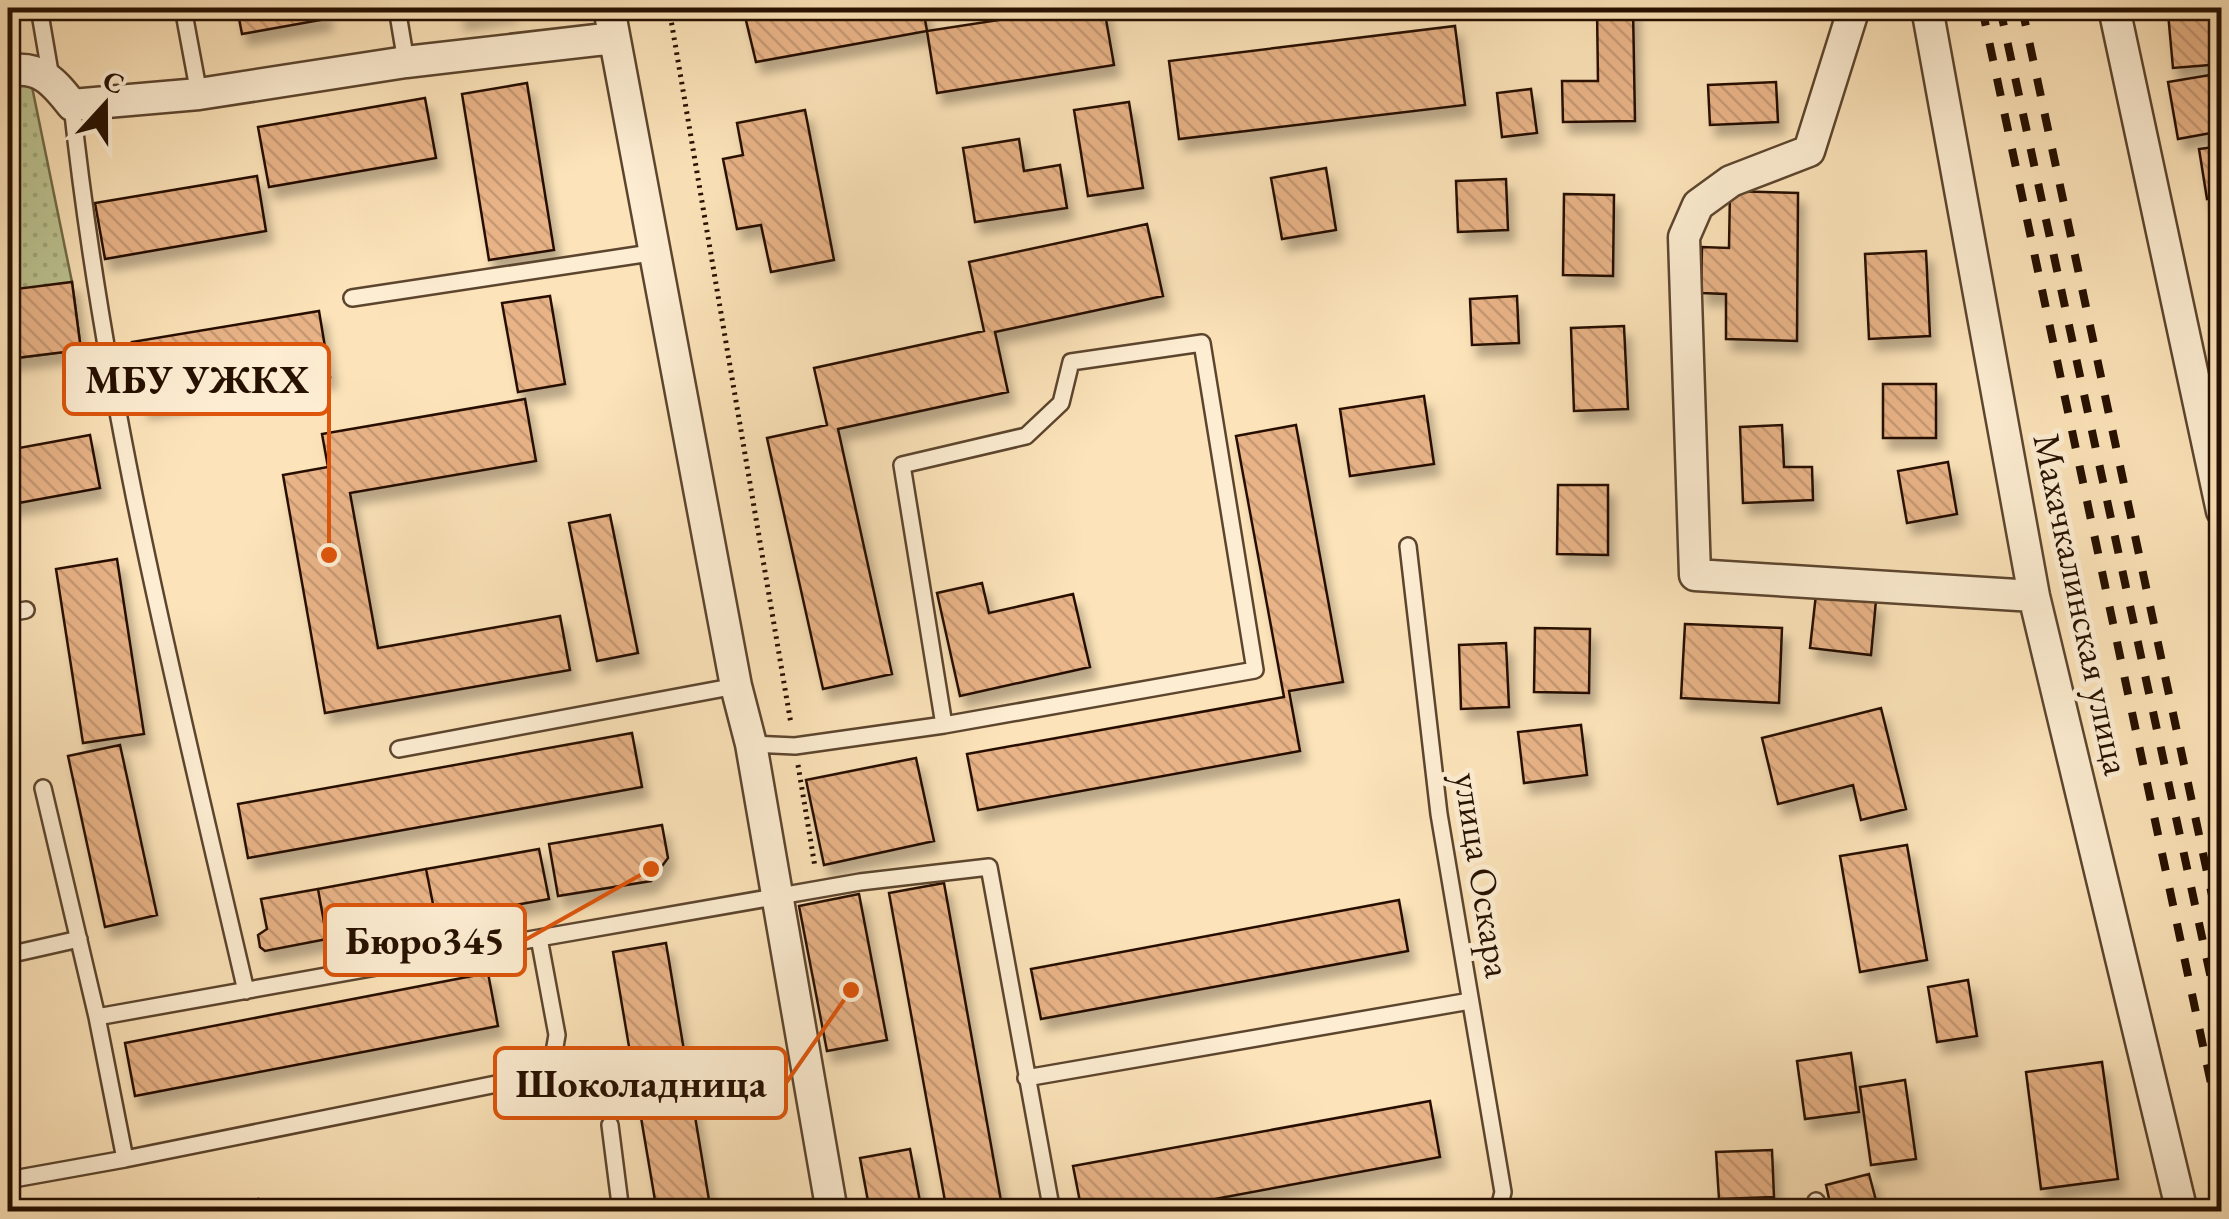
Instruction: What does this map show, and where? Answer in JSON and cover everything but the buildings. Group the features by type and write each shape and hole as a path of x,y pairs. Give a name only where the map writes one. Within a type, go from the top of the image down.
{"street":[{"path":"609,8 736,686 784,896 832,1212"},
{"path":"1854,8 1810,151 1731,180 1698,205 1684,238 1695,575 2034,596"},
{"name":"Махачкалинская улица","path":"1926,8 2034,596 2182,1212"},
{"path":"2114,8 2222,510"},
{"path":"8,71 20,69 51,78 72,105 200,94 406,62 614,38"}],"lane":[{"path":"40,8 51,78"},
{"path":"184,8 200,94"},
{"path":"397,8 406,62"},
{"path":"72,105 83,210 138,526 246,992"},
{"path":"352,298 657,252"},
{"path":"750,744 795,746 944,726 1255,670 1202,343 1071,362 1061,402 1026,436 902,465 944,726"},
{"name":"улица Оскара","path":"1408,546 1438,814 1503,1192 1498,1212"},
{"path":"8,613 26,610"},
{"path":"399,749 736,686"},
{"path":"43,788 98,1017 125,1159"},
{"path":"98,1017 784,896 989,867 1052,1212"},
{"path":"8,1180 531,1077 552,1064 557,1035 539,938"},
{"path":"8,955 79,939"},
{"path":"1026,1078 1470,1000"},
{"path":"610,1124 621,1212"}],"path":[{"path":"669,8 816,876 784,896"}],"green space":[{"path":"30,77 72,282 81,350 8,359 8,80"}],"railway":[{"path":"1982,8 2222,1135"},
{"path":"2000,8 2222,1029"},
{"path":"2022,8 2222,942"}],"place":[{"name":"МБУ УЖКХ","path":"329,555"},
{"name":"Бюро345","path":"651,869"},
{"name":"Шоколадница","path":"851,990"}]}
